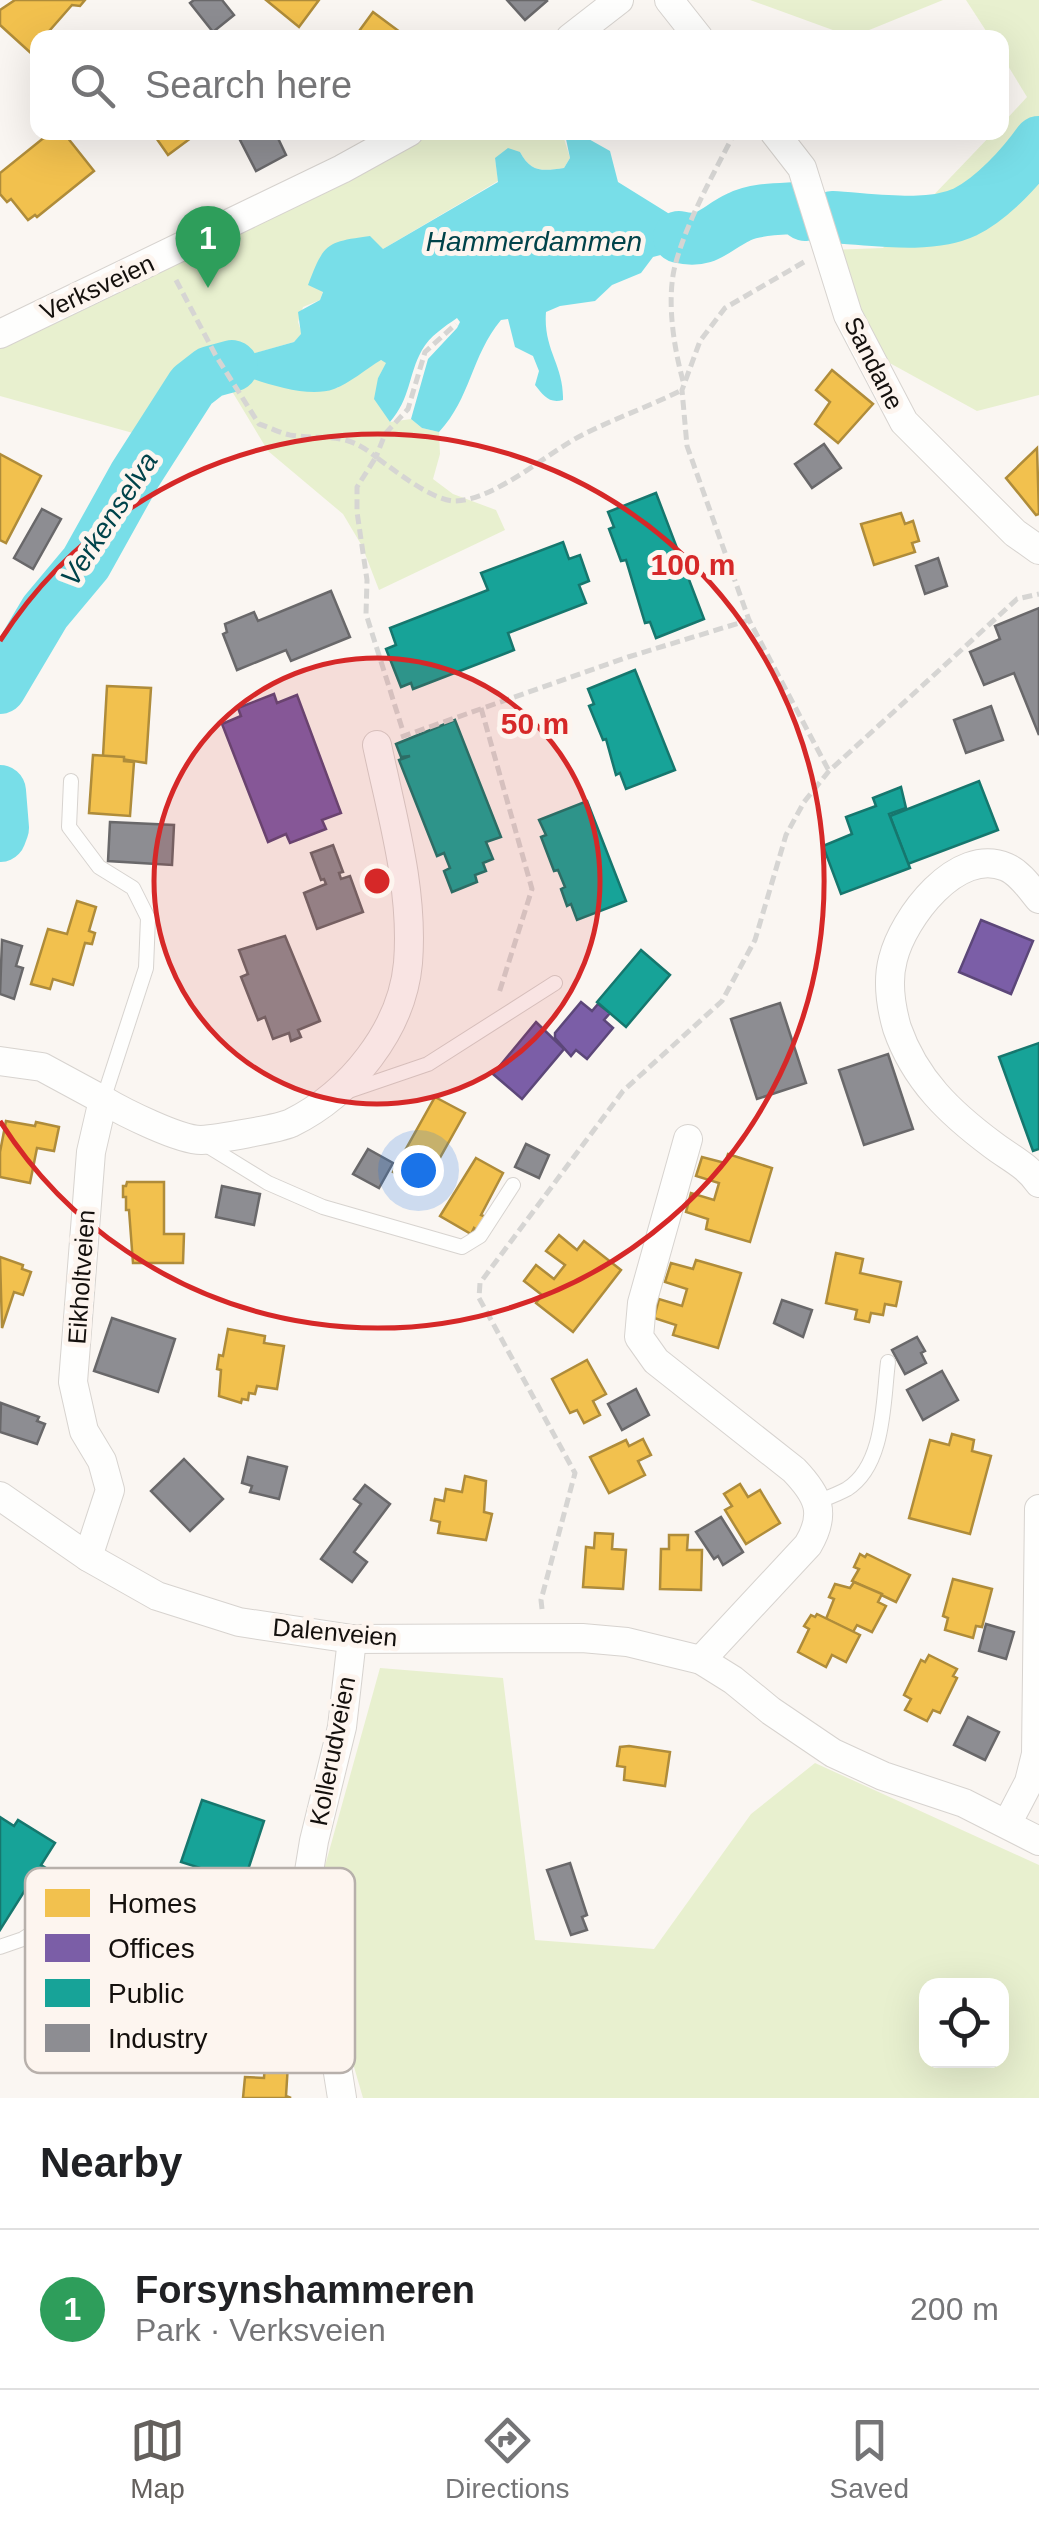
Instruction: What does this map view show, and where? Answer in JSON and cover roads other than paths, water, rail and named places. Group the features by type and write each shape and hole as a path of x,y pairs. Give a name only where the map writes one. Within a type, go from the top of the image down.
{"street":[{"path":"580,30 619,0"},
{"path":"669,0 693,30"},
{"name":"Verksveien","path":"0,334 395,140"},
{"name":"Sandane","path":"780,140 802,168 848,315 904,422 1015,533 1039,550"},
{"path":"0,1062 42,1067 129,1116 198,1140 288,1124 331,1096 366,1063 398,1006 408,965 408,896 390,740"},
{"path":"1039,899 1019,875 1004,866 974,866 952,874 909,922 893,958 890,983 897,1026 923,1082 950,1112 1029,1168 1039,1183"},
{"name":"Eikholtveien","path":"88,1557 110,1490 102,1462 84,1431 73,1382 91,1152 103,1100"},
{"path":"688,1139 642,1303 639,1337 656,1361 794,1470 817,1502 817,1530 808,1544 701,1660"},
{"name":"Dalenveien","path":"0,1496 88,1557 157,1596 240,1622 352,1639 582,1638 644,1645 701,1660 833,1754 883,1776 964,1803 1039,1841"},
{"path":"1007,1824 1029,1782 1038,1751 1039,1509"},
{"name":"Kollerudveien","path":"309,1868 342,1727 352,1639"},
{"name":"Kollerudveien","path":"338,2073 342,2098"}],"lane":[{"path":"71,781 69,827 100,867 133,888 148,918 146,968 103,1100"},
{"path":"331,1096 428,1064 555,983"},
{"path":"198,1140 268,1183 323,1207 462,1248 480,1236 513,1185"},
{"path":"817,1502 849,1488 869,1464 880,1428 888,1362"},
{"path":"0,1947 25,1938"}],"water":[{"name":"Hammerdammen","path":"566,140 590,140 610,151 618,182 684,223 672,252 653,257 641,273 612,285 595,301 546,312 563,400 550,400 535,385 539,371 533,356 515,347 508,319 501,320 491,334 458,405 439,432 422,428 411,419 428,359 457,328 457,318 422,350 402,404 390,422 374,399 386,363 381,360 346,383 323,392 284,388 234,372 230,360 294,342 301,334 298,312 320,300 323,292 308,285 328,247 370,236 383,249 498,182 495,158 508,148 520,152 538,169 564,168 570,158"}],"waterway":[{"name":"Verkenselva","path":"832,217 917,222 965,212 1006,181 1039,142"},
{"path":"679,237 704,237 739,217 759,211 796,208 805,215"},
{"name":"Verkenselva","path":"0,688 45,612 86,563 135,475 192,386 210,372 232,366"},
{"name":"Verkenselva","path":"0,791 0,836"}],"place":[{"name":"Forsynshammeren","path":"208,288"}]}
